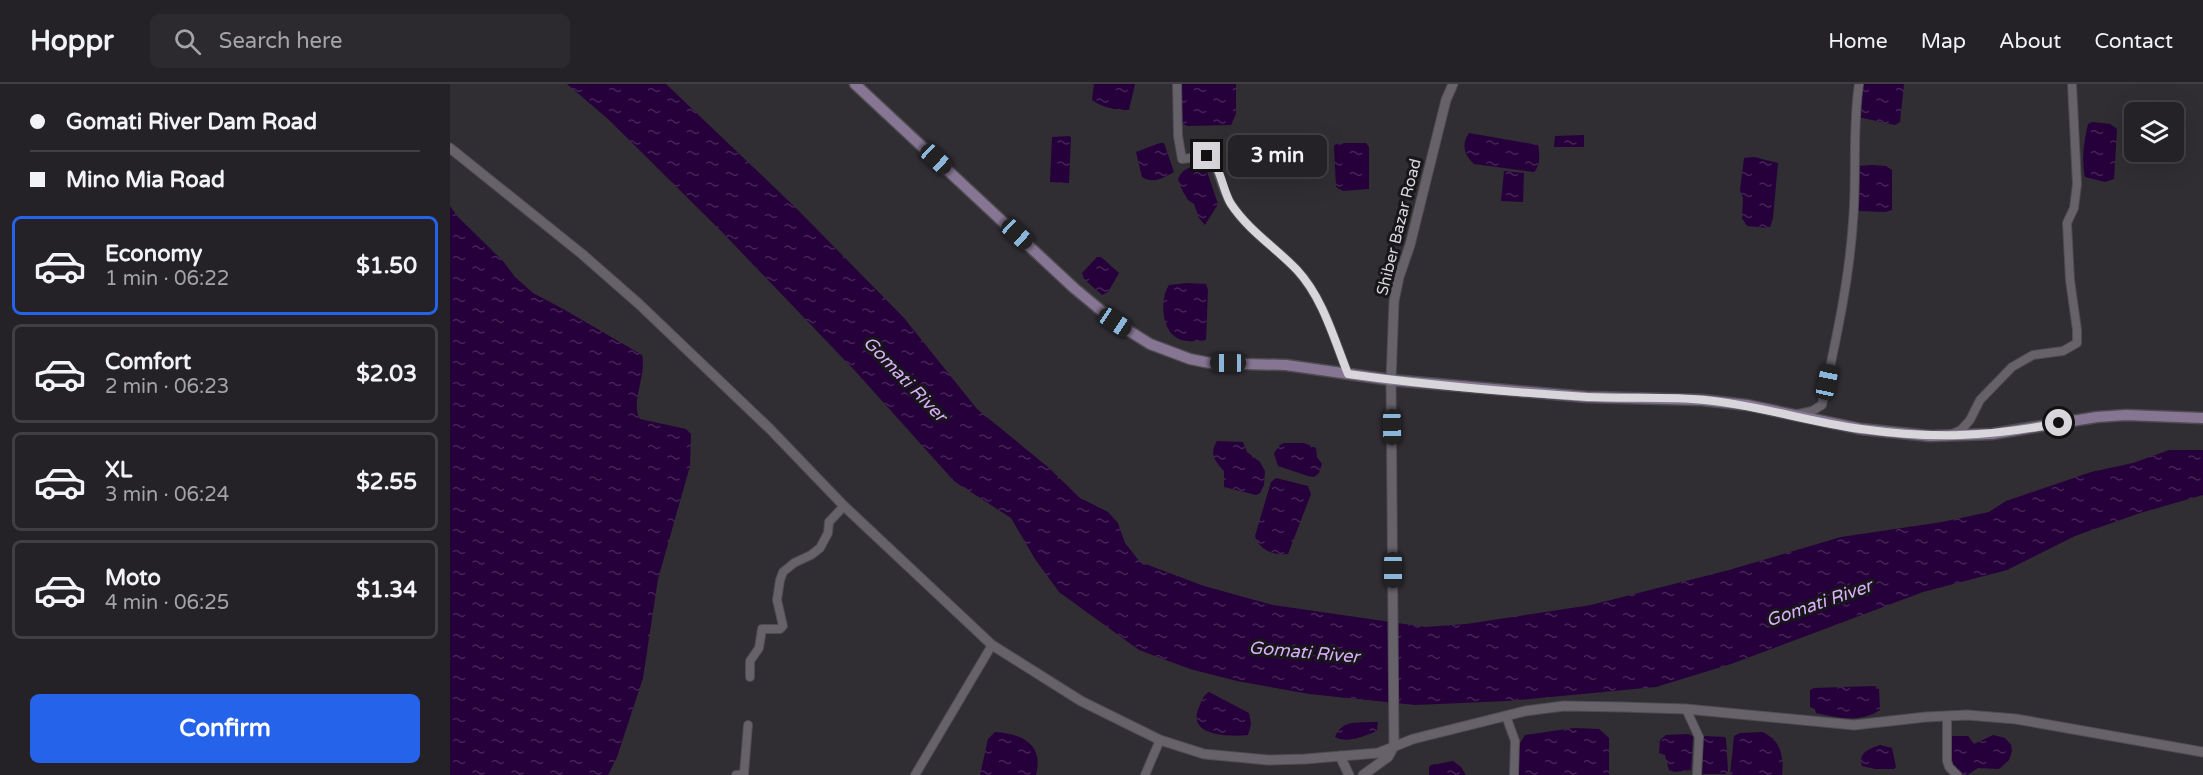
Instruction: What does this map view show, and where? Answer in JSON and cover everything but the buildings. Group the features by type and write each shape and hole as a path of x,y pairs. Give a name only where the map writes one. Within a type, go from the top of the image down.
{"main road":[{"path":"855,84 1074,288 1133,334 1169,352 1210,363 1286,365 1391,380 1587,397 1702,400 1747,405 1861,429 1948,436 2018,431 2073,421 2126,415 2203,418"}],"street":[{"path":"1177,84 1178,136 1182,159 1207,156 1211,158 1230,202 1241,217 1256,234 1297,270 1311,289 1330,326 1348,374"},
{"name":"Shiber Bazar Road","path":"1394,746 1391,380 1396,289 1410,245 1446,100 1453,84"},
{"path":"1791,415 1812,411 1822,405 1846,290 1853,222 1854,112 1859,84"},
{"path":"1948,436 1960,430 1970,420 1980,400 2012,367 2033,356 2063,351 2077,343 2067,223 2074,208 2077,184 2072,84"},
{"path":"450,148 582,254 639,304 770,429 844,506 992,645 1081,701 1160,740 1204,754 1268,760 1378,753 1413,739 1525,711 1564,706 1686,709 1854,726 1967,715 2016,719 2203,752"},
{"path":"750,677 750,661 759,648 762,629 780,629 783,626 777,600 783,573 794,563 820,548 828,533 829,522 844,506"},
{"path":"915,775 992,645"},
{"path":"1686,709 1699,737 1697,775"},
{"path":"1506,716 1515,741 1514,775"},
{"path":"1947,716 1947,761 1949,767 1957,775"},
{"path":"736,775 744,775 748,725"},
{"path":"1145,775 1160,740"},
{"path":"1363,775 1388,757 1394,746"},
{"path":"1340,756 1348,775"}],"water":[{"name":"Gomati River","path":"567,84 666,84 797,209 904,318 977,409 1049,468 1080,498 1108,512 1118,523 1125,543 1140,562 1204,586 1273,605 1425,627 1466,624 1591,605 1729,570 1841,537 1942,522 1989,512 2006,501 2091,472 2133,463 2169,450 2203,450 2203,495 2140,513 2075,536 2007,570 1923,592 1731,664 1656,687 1507,701 1415,705 1309,694 1237,681 1190,669 1139,650 1059,592 1035,559 1011,518 954,481 857,373 721,231 608,119"},
{"path":"1094,84 1135,84 1129,110 1110,108 1092,100"},
{"path":"1179,84 1236,84 1236,114 1231,125 1188,126 1179,123"},
{"path":"1863,84 1904,84 1900,122 1895,125 1858,117"},
{"path":"2092,122 2110,124 2117,129 2114,179 2105,182 2085,177 2084,144 2088,124"},
{"path":"1469,133 1538,145 1539,159 1536,169 1534,172 1474,164 1465,149 1465,141"},
{"path":"1584,135 1584,147 1554,147 1555,136"},
{"path":"1052,137 1071,137 1069,183 1050,182"},
{"path":"1164,143 1174,172 1158,179 1146,179 1142,177 1136,152"},
{"path":"1346,143 1366,143 1369,147 1369,189 1343,191 1336,187 1334,146"},
{"path":"1754,157 1778,163 1770,228 1747,226 1742,218 1743,198 1740,190 1744,158"},
{"path":"1200,165 1206,169 1218,204 1205,225 1199,218 1194,204 1188,200 1182,190 1178,179 1185,170"},
{"path":"1858,166 1886,166 1892,170 1892,210 1858,211"},
{"path":"1504,171 1524,173 1523,202 1501,201"},
{"path":"450,206 458,217 503,261 515,277 533,293 642,355 637,405 640,419 686,429 691,434 690,466 658,579 643,678 617,757 608,775 450,775"},
{"path":"1097,257 1101,257 1119,273 1108,292 1102,295 1084,279 1082,273"},
{"path":"1206,284 1208,290 1206,340 1180,340 1172,334 1165,321 1163,305 1169,285"},
{"path":"1217,441 1243,442 1247,452 1260,462 1265,471 1264,485 1260,493 1256,495 1224,487 1224,471 1213,454"},
{"path":"1284,443 1304,443 1316,448 1317,457 1322,464 1319,473 1314,477 1308,476 1278,466 1274,453"},
{"path":"1276,478 1308,486 1311,494 1288,554 1277,554 1264,549 1255,536 1271,482"},
{"path":"1875,686 1879,689 1880,710 1865,717 1832,716 1816,713 1815,709 1810,707 1810,690 1814,688"},
{"path":"1209,692 1249,713 1251,724 1248,735 1220,735 1211,733 1198,724 1199,707 1204,696"},
{"path":"1378,722 1377,731 1361,737 1345,740 1335,737 1345,725"},
{"path":"1574,728 1599,729 1609,738 1609,775 1518,775 1519,745 1525,735"},
{"path":"995,732 1022,738 1034,748 1038,764 1036,775 980,775 988,739"},
{"path":"1762,732 1773,739 1780,749 1782,775 1730,775 1734,736 1740,733"},
{"path":"1688,734 1693,736 1691,770 1675,772 1669,770 1665,755 1659,753 1660,740 1666,735"},
{"path":"1993,735 2005,738 2011,745 2009,760 1999,769 1978,768 1967,775 1956,770 1950,760 1948,736 1968,736 1974,744"},
{"path":"1705,736 1725,737 1728,771 1726,774 1701,774"},
{"path":"1880,745 1892,748 1896,767 1894,769 1862,766 1863,754"},
{"path":"1453,761 1466,775 1429,775 1431,765"}],"route":[{"path":"1207,156 1215,164 1230,202 1241,217 1256,234 1297,270 1311,289 1330,326 1348,374 1391,380 1587,397 1726,402 1861,429 1930,436 1992,434 2059,423"}]}
